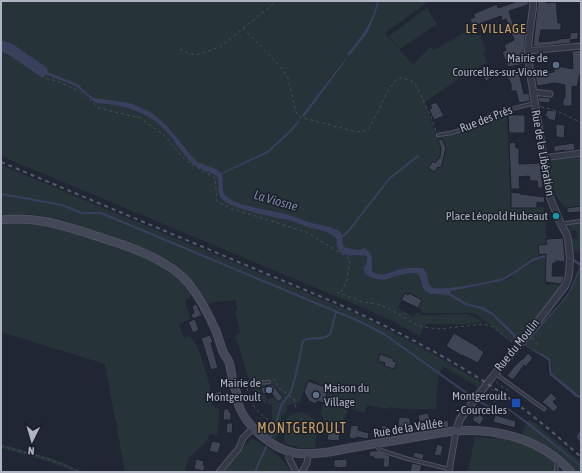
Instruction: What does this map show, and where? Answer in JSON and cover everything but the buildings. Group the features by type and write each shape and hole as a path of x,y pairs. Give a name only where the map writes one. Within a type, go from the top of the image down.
{"main road":[{"name":"Rue de la Vallée","path":"1,220 26,219 55,223 146,254 167,265 188,284 204,306 217,332 229,362 237,394 245,409 248,420 253,428 270,442 279,447 290,451 308,454 329,452 456,431 488,431 527,441 541,448 557,459 571,472"}],"street":[{"name":"Rue de la Libération","path":"533,1 534,8 528,51 530,72 550,198 567,235 569,258"},
{"path":"528,51 581,46"},
{"name":"Rue de la Libération","path":"533,92 550,94"},
{"path":"543,158 581,152"},
{"name":"Rue du Moulin","path":"456,431 460,419 517,346 528,337 565,286 568,279 569,258"},
{"path":"219,472 238,448 243,438 253,428"},
{"path":"449,470 456,431"},
{"path":"290,451 289,458 296,472"},
{"path":"302,472 308,454"}],"lane":[{"name":"Rue des Prés","path":"438,135 470,127 493,114 535,104"},
{"path":"561,224 581,221"},
{"path":"495,373 544,409"},
{"path":"246,383 269,382"},
{"path":"375,444 380,450 449,470"},
{"path":"556,472 557,459"}],"path":[{"path":"180,50 196,55 220,47 277,1"},
{"path":"243,28 281,67 288,78 298,116 357,132 364,132 368,130 387,92 395,81 402,78 410,80 416,85 438,135"},
{"path":"1,50 15,55 43,77 59,82 82,93 99,108 140,118 164,135 185,160 215,178 217,202 233,209 306,232 350,259 347,279 341,293"},
{"path":"535,104 565,114 581,123"},
{"path":"337,292 362,302 378,304 388,308 423,327 438,329 484,324 493,327 517,346"},
{"path":"528,337 540,347"},
{"path":"269,382 274,379 278,387 294,399 296,408"},
{"path":"502,386 509,391"},
{"path":"247,387 249,397 253,405 262,415 282,429"},
{"path":"496,393 505,399"},
{"path":"1,446 61,464 80,472"}],"shaded area":[{"path":"1,1 377,1 376,9 366,31 347,54 368,32 379,2 429,1 385,33 413,65 430,47 434,50 474,27 477,36 480,35 486,51 483,52 487,63 470,71 425,102 435,133 438,138 457,134 475,128 493,118 507,113 511,208 544,207 547,244 538,245 539,256 508,276 475,284 436,288 430,285 426,271 418,267 399,270 386,275 377,274 372,271 372,263 362,248 358,250 344,247 341,232 336,229 286,214 245,205 230,199 225,195 223,190 222,174 268,153 292,131 300,121 299,120 267,151 221,173 216,169 197,162 166,125 151,113 94,98 83,88 46,72 31,61 29,64 39,72 73,85 96,103 123,107 149,117 168,133 193,164 216,175 218,178 220,196 271,216 289,220 329,233 336,238 337,248 344,253 353,256 367,256 364,271 387,279 402,274 418,274 422,285 436,295 448,295 465,305 480,309 492,315 518,341 510,341 476,314 421,312 422,310 418,308 421,299 405,293 398,308 414,317 416,312 422,315 465,314 483,322 468,324 426,324 420,336 390,320 352,303 1,156","holes":["344,59 346,60 307,113 302,115","442,139 446,149 443,161 434,172 428,168 433,161 435,163 440,155 441,150 438,140"]},
{"path":"427,8 437,24 400,49 389,36"},
{"path":"581,157 581,206 566,208 555,193 550,178 548,165 554,160"},
{"path":"1,165 357,314 420,347 482,383 478,387 443,366 438,378 436,409 406,409 389,407 388,409 367,405 365,413 349,408 341,427 324,426 323,417 320,414 329,388 309,379 300,402 286,406 287,411 281,417 281,427 278,425 277,427 280,430 280,434 275,439 265,433 265,428 268,425 271,423 274,424 272,421 272,405 267,404 269,398 274,397 272,394 265,394 267,397 266,404 264,403 255,390 253,390 251,384 271,384 270,382 250,382 235,335 240,333 235,310 237,310 236,300 208,304 183,271 171,262 147,250 109,236 57,218 29,214 1,216"},
{"path":"20,222 59,228 109,244 148,260 162,266 174,274 192,295 185,300 190,319 179,324 184,338 190,336 198,348 210,387 212,406 219,409 217,435 210,434 206,442 189,458 184,472 125,472 105,364 1,332 1,225"},
{"path":"581,223 581,252 572,251 572,239 577,238 576,230 570,231 569,225"},
{"path":"542,258 546,258 545,284 564,284 520,339 493,313 483,307 466,303 450,293 451,291 509,279 520,270"},
{"path":"581,267 581,397 551,372 552,364 549,358 528,346 526,343 566,298 571,291"},
{"path":"298,412 308,414 315,420 317,432 315,448 300,448 287,444 284,441 287,417"},
{"path":"530,420 581,462 581,466 527,422"},
{"path":"526,423 581,467 581,472 577,472 552,450 522,435"},
{"path":"475,437 494,439 497,437 522,443 540,451 555,463 555,472 468,472"},
{"path":"252,438 278,456 291,472 223,472"},
{"path":"1,444 54,459 83,472 74,472 40,459 1,448"}],"water":[{"path":"376,1 388,1 379,2 368,32 349,56 347,54 361,36 372,17 377,2"},
{"path":"345,59 346,60 304,117 302,115"},
{"path":"31,61 47,72 77,84 94,98 130,103 152,113 166,125 197,162 216,169 221,173 267,151 299,120 300,121 292,131 268,153 222,174 225,195 236,202 245,205 286,214 336,229 341,232 344,247 358,250 364,248 370,253 372,258 372,271 376,273 382,275 403,269 420,268 426,271 432,287 454,287 476,284 506,277 529,261 547,255 546,258 529,264 501,281 450,292 466,303 483,307 493,313 520,339 518,341 492,315 480,309 465,305 448,295 431,294 425,291 418,274 406,274 384,280 371,277 364,271 367,256 351,256 343,254 337,248 336,238 331,234 293,221 243,209 227,203 219,195 218,178 193,164 168,133 149,117 123,107 96,103 73,85 39,72 29,64"},
{"path":"572,258 581,263 581,267 571,291 526,344 549,358 551,363 551,372 581,397 581,399 575,396 550,375 548,360 523,344 569,292 580,266 572,261"},
{"path":"480,401 501,412 505,406 544,435 581,467 506,408 502,413 480,403"}],"waterway":[{"name":"La Viosne","path":"1,46 10,49 42,71"},
{"path":"341,237 347,233 389,179 418,156"},
{"path":"1,194 62,205 82,213 101,213 361,322 384,334 468,394"},
{"path":"271,436 276,425 281,406 289,395 292,387 303,341 309,338 324,338 330,334 336,312"},
{"path":"581,431 578,437 581,441"},
{"path":"255,472 266,447"}],"railway":[{"path":"1,162 378,322 438,354 497,390 540,422 581,457"}],"place":[{"name":"Mairie de Courcelles-sur-Viosne","path":"556,65"},
{"name":"Place Léopold Hubeaut","path":"556,216"},
{"name":"Mairie de Montgeroult","path":"269,390"},
{"name":"Maison du Village","path":"316,395"},
{"name":"Montgeroult - Courcelles","path":"516,403"}],"district":[{"name":"LE VILLAGE","path":"496,28"},
{"name":"MONTGEROULT","path":"302,428"}]}
